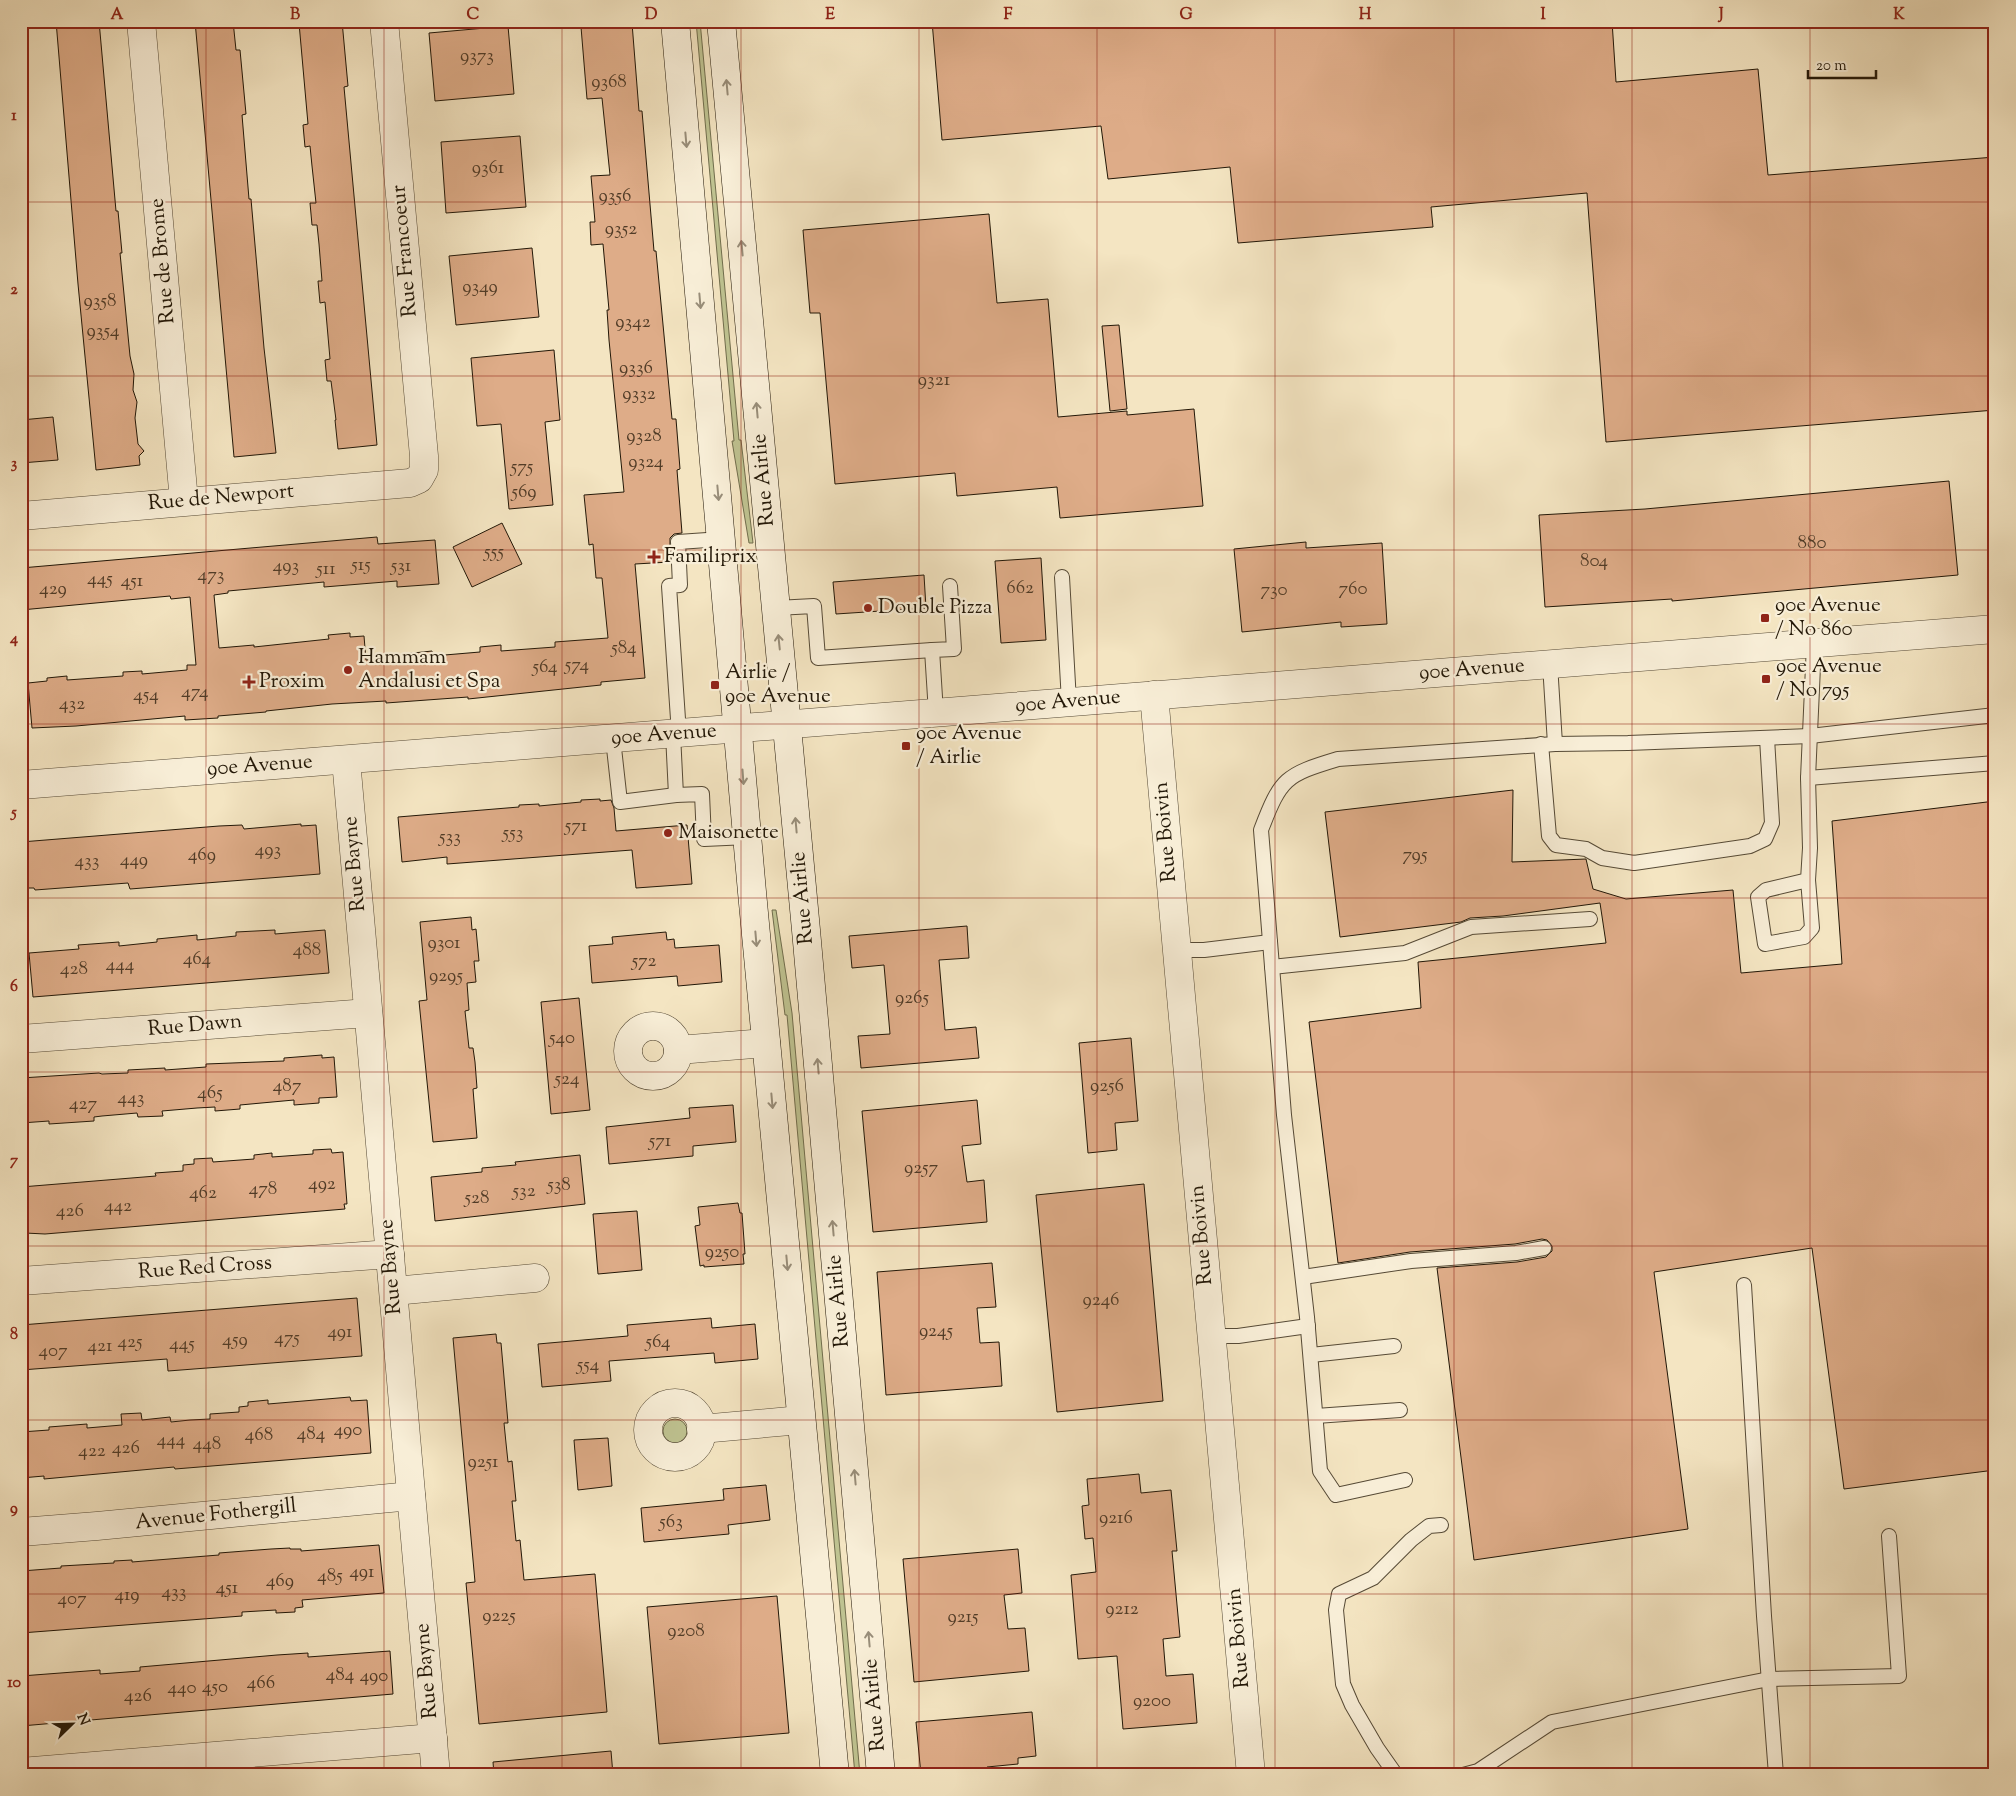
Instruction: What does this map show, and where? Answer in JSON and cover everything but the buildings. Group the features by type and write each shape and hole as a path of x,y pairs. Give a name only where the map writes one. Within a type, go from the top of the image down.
{"street":[{"name":"Rue de Brome","path":"142,21 184,501"},
{"name":"Rue Francoeur","path":"384,21 424,456 424,470 420,479"},
{"path":"675,21 766,1043 834,1775"},
{"name":"Rue Airlie","path":"721,21 787,725 881,1775"},
{"name":"Rue de Newport","path":"21,516 410,482 420,479"},
{"name":"90e Avenue","path":"21,785 1995,629"},
{"name":"Rue Boivin","path":"1154,695 1251,1775"},
{"name":"Rue Bayne","path":"346,760 436,1775"},
{"name":"Rue Dawn","path":"21,1039 368,1013"},
{"path":"678,1050 766,1043"},
{"name":"Rue Red Cross","path":"21,1281 390,1254"},
{"path":"394,1291 535,1278"},
{"path":"702,1428 801,1420"},
{"name":"Avenue Fothergill","path":"21,1532 411,1496"},
{"path":"21,1772 432,1738"}],"lane":[{"path":"676,796 676,734 669,586 680,585 678,542 722,539"},
{"path":"1062,577 1069,702"},
{"path":"776,608 814,606 818,658 954,649 950,586"},
{"path":"1808,880 1766,890 1758,897 1766,944 1804,937 1812,928 1808,880 1810,848 1808,778 1814,644"},
{"path":"932,650 936,713"},
{"path":"1550,664 1555,744"},
{"path":"1405,1480 1336,1495 1320,1472 1311,1355 1284,1115 1261,830 1274,795 1292,775 1338,759 1541,744 1628,743 1810,736 1995,716"},
{"path":"1541,744 1549,836 1556,845 1586,849 1602,858 1634,863 1750,846 1765,839 1772,823 1767,738"},
{"path":"613,739 620,802 702,794 704,839 748,837"},
{"path":"1808,778 1995,763"},
{"path":"1272,967 1405,953 1470,927 1590,919"},
{"path":"1176,950 1204,950 1270,942"},
{"path":"1303,1277 1412,1261 1516,1253 1544,1248"},
{"path":"1744,1285 1776,1775"},
{"path":"1211,1336 1238,1336 1308,1326"},
{"path":"1311,1355 1394,1346"},
{"path":"1316,1416 1400,1410"},
{"path":"1396,1775 1377,1748 1352,1705 1343,1684 1336,1610 1339,1594 1373,1578 1411,1540 1429,1526 1441,1525"},
{"path":"1463,1775 1478,1771 1552,1722 1769,1679 1899,1676 1889,1536"}],"green space":[{"path":"696,21 700,21 739,440 741,440 753,543 749,543 732,441 734,441"},
{"path":"772,910 776,910 792,1013 860,1775 855,1775 787,1015 785,1015"},
{"path":"675,1419 684,1422 687,1431 684,1440 675,1443 666,1440 663,1431 666,1422"}],"place":[{"name":"Familiprix","path":"654,557"},
{"name":"Double Pizza","path":"868,608"},
{"name":"90e Avenue / No 860","path":"1765,618"},
{"name":"Hammam Andalusi et Spa","path":"348,670"},
{"name":"90e Avenue / No 795","path":"1766,679"},
{"name":"Proxim","path":"249,682"},
{"name":"Airlie / 90e Avenue","path":"715,685"},
{"name":"90e Avenue / Airlie","path":"906,746"},
{"name":"Maisonette","path":"668,833"}]}
